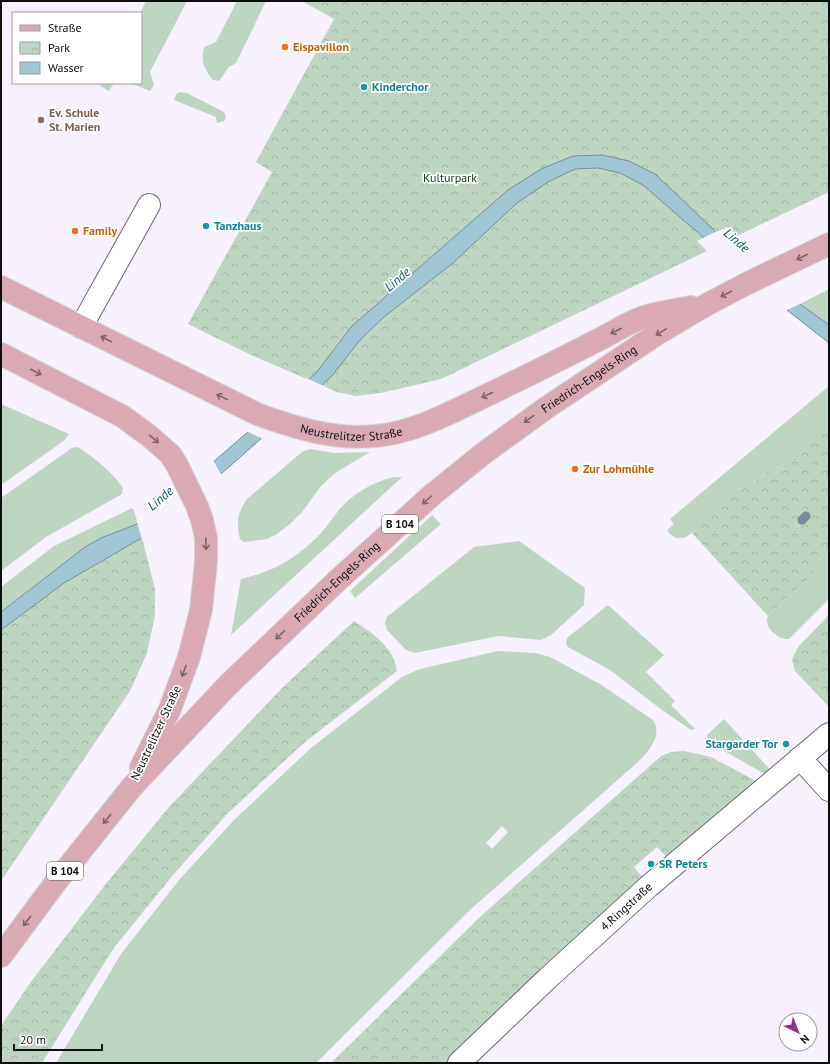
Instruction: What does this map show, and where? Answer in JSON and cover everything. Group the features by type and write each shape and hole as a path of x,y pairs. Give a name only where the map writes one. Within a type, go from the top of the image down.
{"main road":[{"name":"Friedrich-Engels-Ring","path":"1,956 56,882 131,788 228,684 338,580 432,495 484,453 546,408 657,334 706,305 746,284 829,244"},
{"name":"Neustrelitzer Straße","path":"1,287 257,414 320,434 346,436 375,436 399,432 455,411 524,378 644,316 706,305"},
{"name":"Neustrelitzer Straße","path":"1,354 122,416 161,445 170,454 182,473 197,506 206,538 206,562 201,610 189,657 170,709 131,788"}],"street":[{"path":"81,327 149,205"},
{"name":"4.Ringstraße","path":"460,1063 548,978 650,886 829,734"},
{"path":"800,758 829,790"}],"green space":[{"path":"146,1 187,1 150,72 154,85 150,91 132,84 142,84 142,12 140,12"},
{"path":"237,1 266,1 236,63 229,67 219,81 213,80 204,65 204,47 216,42"},
{"name":"Kulturpark","path":"302,1 829,1 829,192 737,236 727,227 697,241 707,251 441,379 381,393 355,396 337,392 251,355 188,324 272,172 256,162 334,19"},
{"path":"101,84 113,84 109,91 100,86"},
{"path":"177,93 187,93 224,112 226,117 224,121 217,123 216,117 174,100"},
{"path":"829,289 829,325 800,304"},
{"path":"829,386 829,426 818,429 754,483 740,490 736,485 693,522 698,527 691,534 683,538 676,538 668,532 668,529 674,524 670,519"},
{"path":"1,404 69,434 65,440 1,485"},
{"path":"829,426 829,551 811,567 815,573 768,616 692,533 697,527 693,522 736,484 740,490 754,483 818,429"},
{"path":"78,447 97,461 113,476 123,488 122,494 46,537 1,571 1,498 72,448"},
{"path":"310,449 335,453 370,452 335,473 321,486 302,512 277,534 267,539 244,542 240,539 238,518 247,499 302,452"},
{"path":"393,477 402,477 231,635 241,579 274,568 293,557 320,534 344,504 350,499 363,489"},
{"path":"132,508 138,524 101,538 85,547 1,612 1,587 54,546"},
{"path":"432,515 441,524 355,598 350,591"},
{"path":"142,538 155,589 155,615 147,653 130,691 1,881 1,630 64,583"},
{"path":"519,541 585,588 584,605 551,635 541,640 498,636 415,653 406,650 387,630 385,623 387,617 474,547"},
{"path":"829,551 829,599 789,639 776,635 772,632 768,624 768,616 815,573 811,567"},
{"path":"608,605 664,655 646,672 675,701 671,705 695,729 691,730 662,710 610,670 568,647 566,643 567,638"},
{"path":"829,615 829,707 795,671 792,659 798,647"},
{"path":"354,621 368,630 387,648 392,655 397,671 305,742 228,813 173,875 113,949 42,1063 1,1063 1,1026 30,983 105,885 169,807 283,687"},
{"path":"498,651 535,653 550,657 600,684 653,720 656,726 656,737 650,748 638,762 471,909 316,1063 56,1063 121,954 179,880 235,819 311,748 402,677 420,669","holes":["502,826 508,832 492,849 486,843"]},
{"path":"724,719 774,774 769,778 763,773 719,748 708,739 707,735"},
{"path":"684,751 711,757 756,781 760,786 668,858 657,847 634,867 644,879 544,968 448,1063 331,1063 481,916 661,756 671,752"}],"water":[{"path":"602,155 629,161 655,174 716,232 800,304 829,325 829,343 787,310 643,185 620,173 598,168 575,169 548,182 517,203 453,263 384,317 360,340 332,376 229,467 152,532 64,583 1,630 1,612 85,547 101,538 145,521 316,373 352,326 508,190 541,169 573,156"}],"pier":[{"path":"717,231 802,303 785,311 701,239"},
{"path":"306,378 324,386 230,469 226,472 263,439 246,431"},
{"path":"213,460 222,476 153,534 142,540 137,522 144,519"}],"waterway":[{"path":"802,520 806,516"}],"place":[{"name":"Eispavillon","path":"285,47"},
{"name":"Kinderchor","path":"364,87"},
{"name":"Ev. Schule St. Marien","path":"41,120"},
{"name":"Tanzhaus","path":"206,226"},
{"name":"Family","path":"75,231"},
{"name":"Zur Lohmühle","path":"575,469"},
{"name":"Stargarder Tor","path":"786,744"},
{"name":"SR Peters","path":"651,864"}],"water label":[{"name":"Linde","path":"737,240"},
{"name":"Linde","path":"397,279"},
{"name":"Linde","path":"160,498"}]}
